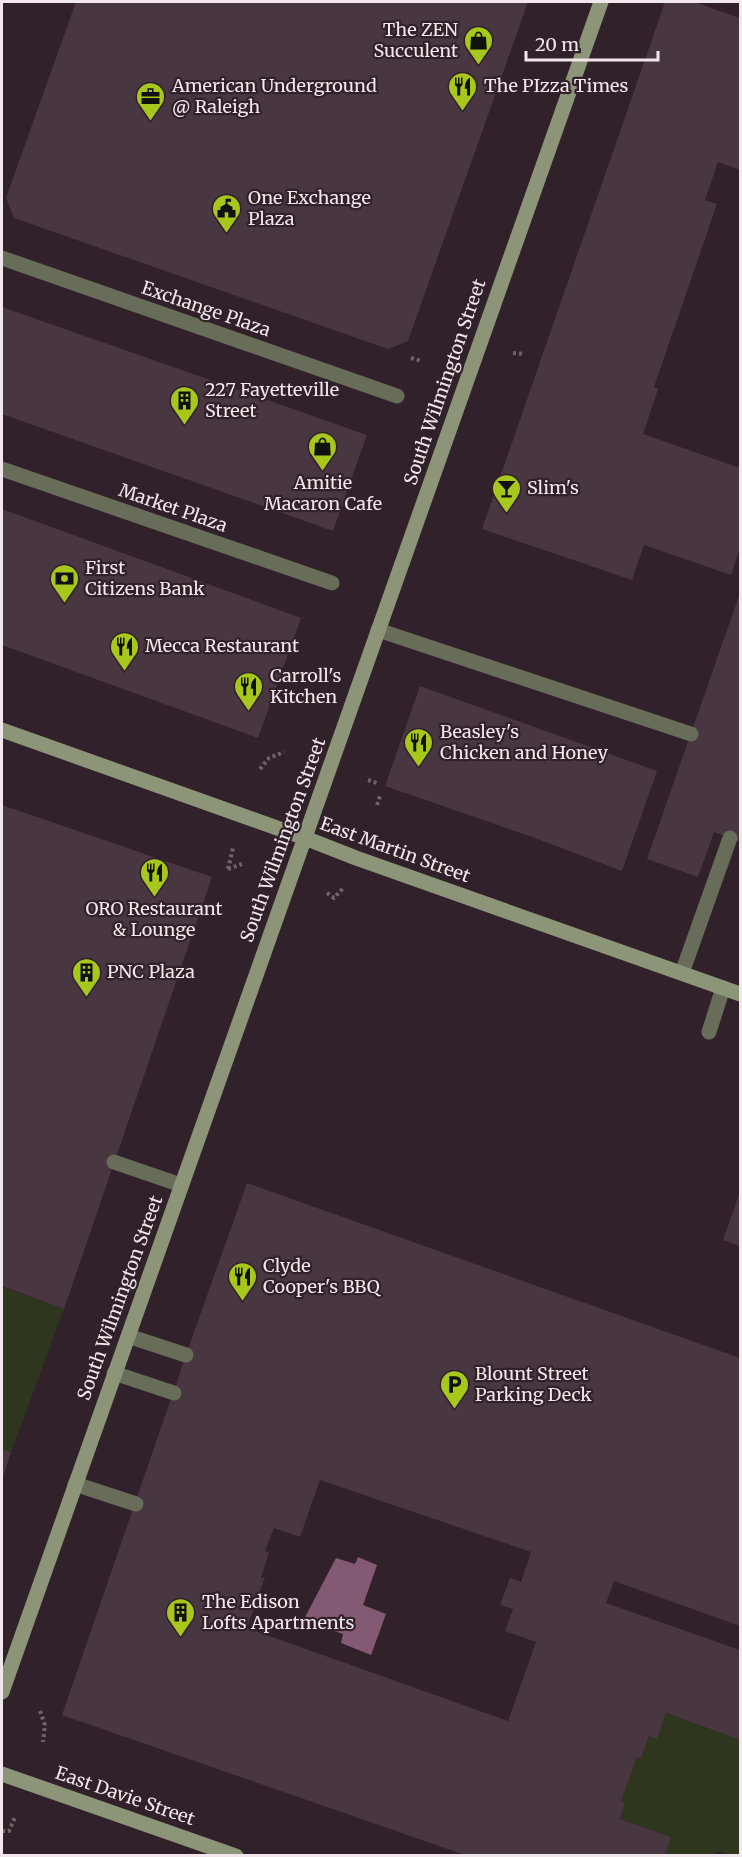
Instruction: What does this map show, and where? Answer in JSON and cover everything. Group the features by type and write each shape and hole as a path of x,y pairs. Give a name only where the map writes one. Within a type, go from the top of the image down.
{"main road":[{"name":"South Wilmington Street","path":"2,1692 601,2"},
{"name":"East Martin Street","path":"2,730 741,994"},
{"name":"East Davie Street","path":"2,1774 236,1856"}],"street":[{"name":"Exchange Plaza","path":"2,258 397,396"},
{"name":"Market Plaza","path":"2,469 332,583"},
{"path":"378,630 691,735"},
{"path":"682,973 730,838"},
{"path":"709,1032 723,988"},
{"path":"114,1162 181,1185"},
{"path":"128,1336 186,1355"},
{"path":"114,1373 174,1393"},
{"path":"75,1484 136,1504"}],"path":[{"path":"513,352 524,354"},
{"path":"411,358 422,361"},
{"path":"260,769 269,758 284,752"},
{"path":"368,780 377,783"},
{"path":"377,805 380,796"},
{"path":"234,848 228,869 242,864"},
{"path":"327,892 334,898 347,883"},
{"path":"40,1711 45,1725 43,1742"},
{"path":"2,1831 9,1831 15,1817"}],"green space":[{"path":"2,1287 64,1309 11,1452 2,1449"},
{"path":"666,1713 740,1740 740,1855 717,1851 715,1855 665,1855 671,1837 620,1819 625,1802 621,1801 637,1757 641,1758 649,1736 657,1738"}],"shaded area":[{"path":"358,1557 377,1565 363,1605 386,1614 371,1655 341,1643 343,1634 303,1621 336,1558 355,1564"}],"building":[{"path":"76,2 528,2 408,341 388,349 14,218 6,198"},
{"path":"665,2 694,2 740,18 740,170 718,162 705,200 717,204 654,387 658,389 643,434 740,468 740,548 731,575 644,545 632,580 482,529"},
{"name":"227 Fayetteville Street","path":"2,307 367,435 333,531 2,414"},
{"path":"2,509 301,618 258,738 2,645"},
{"path":"740,593 740,842 714,832 698,877 647,859"},
{"path":"420,686 657,771 622,871 385,786"},
{"name":"PNC Plaza","path":"2,805 212,877 64,1309 2,1286"},
{"path":"247,1183 740,1358 740,1626 614,1581 606,1603 740,1650 740,1740 666,1713 657,1739 649,1736 641,1758 637,1757 621,1801 625,1802 620,1819 671,1837 665,1856 468,1856 62,1715","holes":["320,1480 531,1552 521,1582 510,1578 500,1605 513,1609 505,1631 536,1642 508,1721 247,1628 265,1577 261,1578 269,1552 265,1551 274,1528 300,1537"]},
{"path":"740,1192 740,1246 723,1240"},
{"path":"2,1449 11,1452 2,1480"}],"place":[{"name":"The ZEN Succulent","path":"479,66"},
{"name":"The PIzza Times","path":"463,112"},
{"name":"American Underground @ Raleigh","path":"151,122"},
{"name":"One Exchange Plaza","path":"227,234"},
{"name":"227 Fayetteville Street","path":"184,426"},
{"name":"Amitie Macaron Cafe","path":"323,472"},
{"name":"Slim's","path":"506,514"},
{"name":"First Citizens Bank","path":"64,604"},
{"name":"Mecca Restaurant","path":"124,672"},
{"name":"Carroll's Kitchen","path":"249,712"},
{"name":"Beasley's Chicken and Honey","path":"419,768"},
{"name":"ORO Restaurant & Lounge","path":"154,898"},
{"name":"PNC Plaza","path":"86,998"},
{"name":"Clyde Cooper's BBQ","path":"242,1302"},
{"name":"Blount Street Parking Deck","path":"454,1410"},
{"name":"The Edison Lofts Apartments","path":"181,1638"}]}
